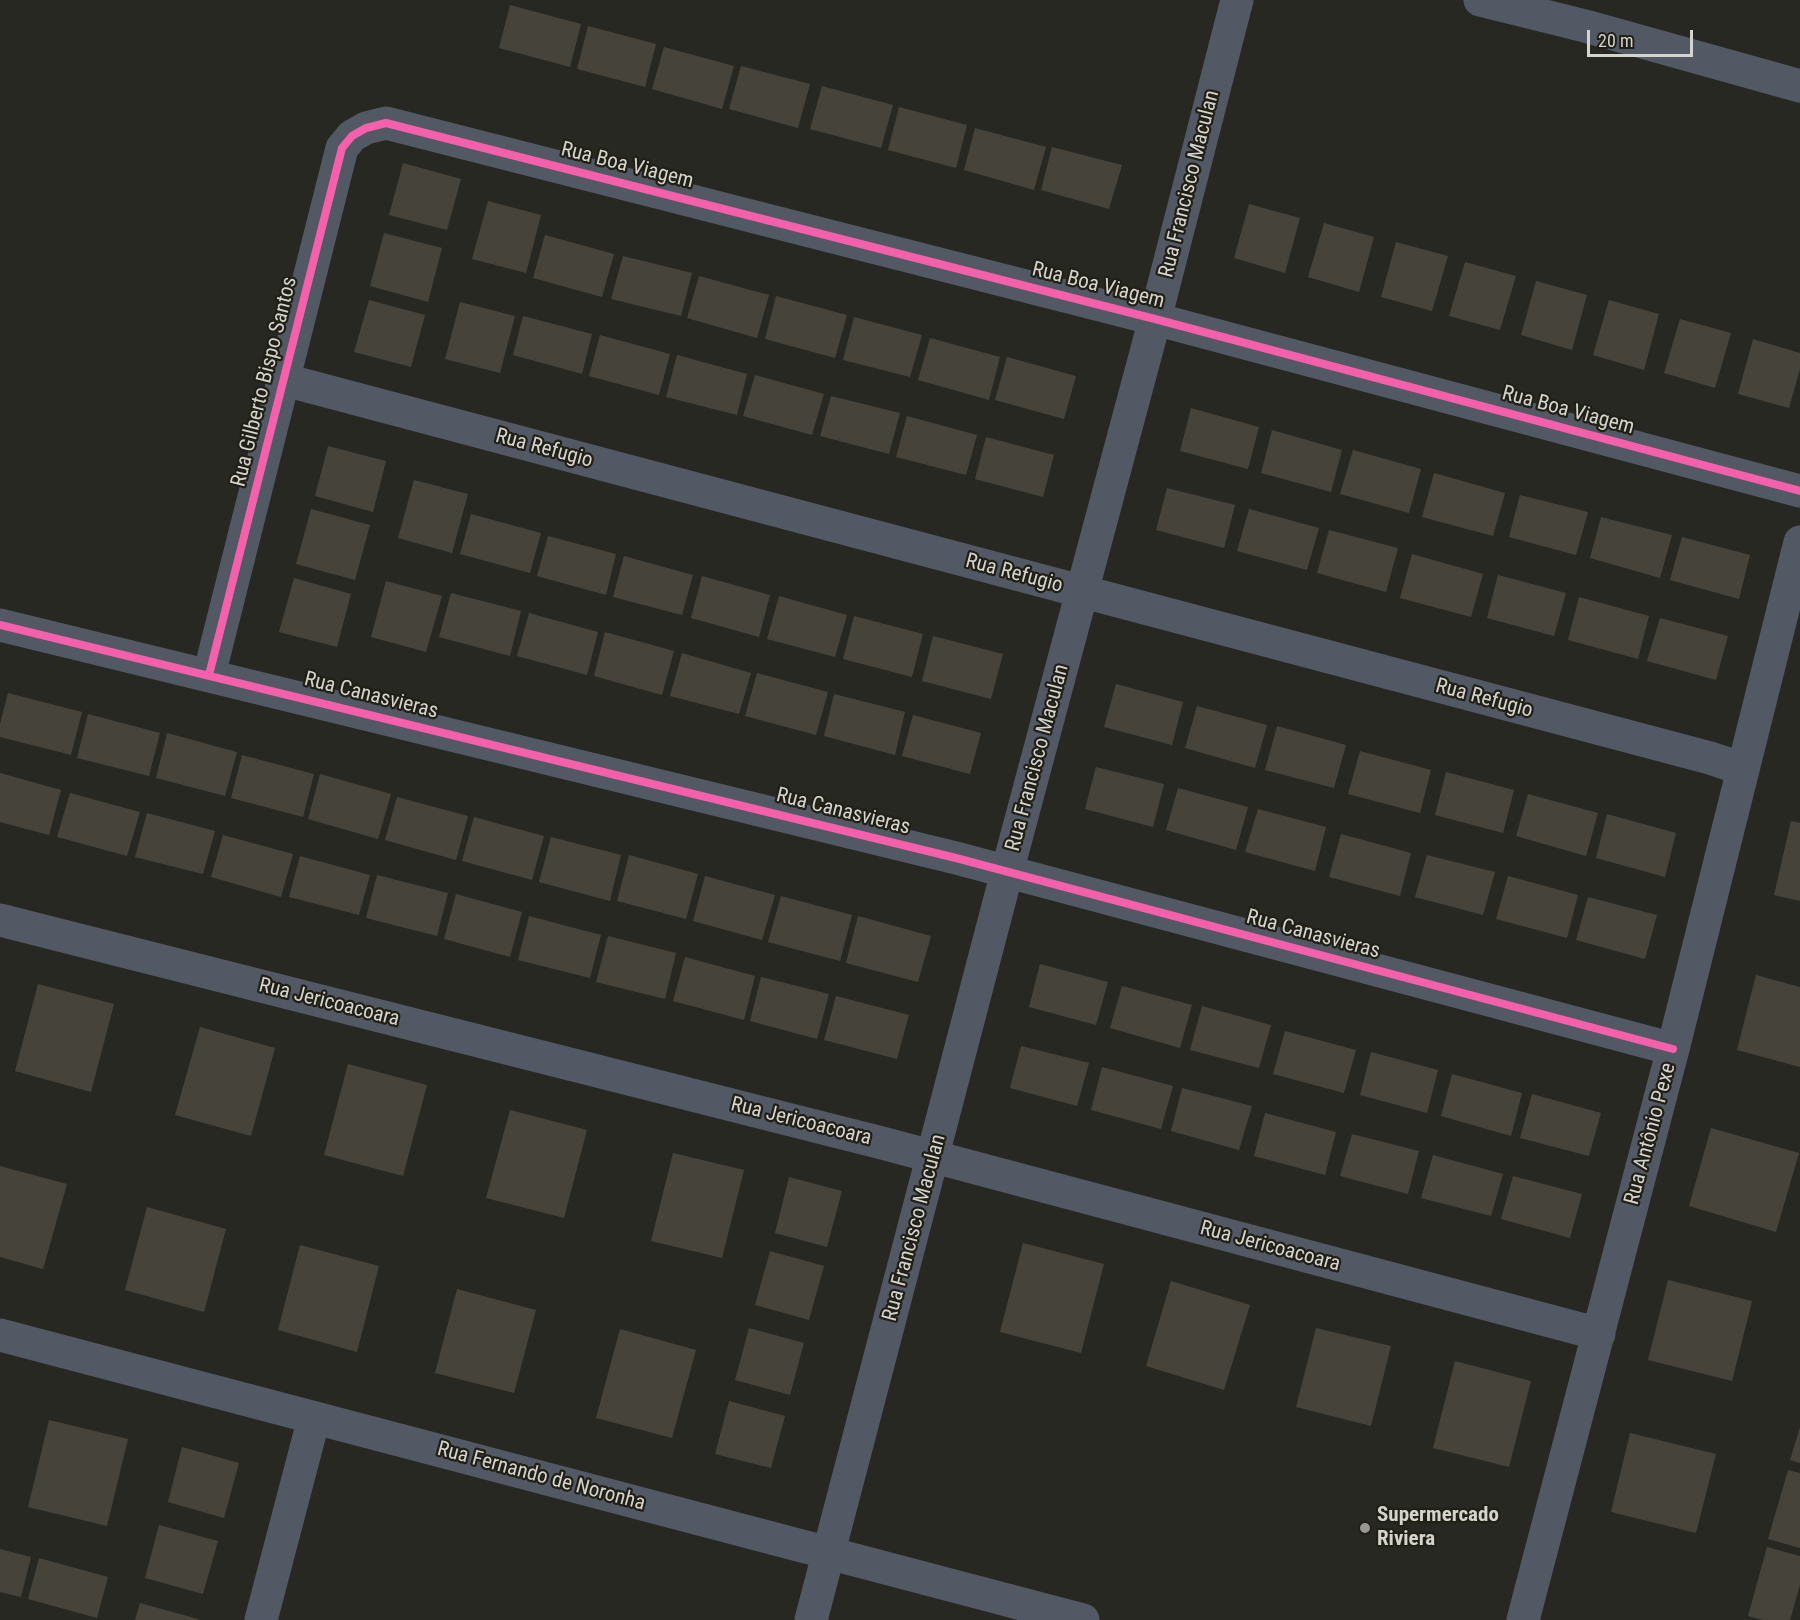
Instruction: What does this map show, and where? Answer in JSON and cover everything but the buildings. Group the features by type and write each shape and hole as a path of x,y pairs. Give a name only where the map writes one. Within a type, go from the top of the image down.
{"street":[{"name":"Rua Francisco Maculan","path":"812,1620 1237,0"},
{"path":"1480,0 1588,13 1800,86"},
{"name":"Rua Boa Viagem","path":"386,123 1155,319 1800,491"},
{"name":"Rua Gilberto Bispo Santos","path":"209,675 342,148 352,136 366,128 386,123"},
{"name":"Rua Refugio","path":"285,380 1710,758 1743,769"},
{"name":"Rua Antônio Pexe","path":"1523,1620 1673,1049 1800,542"},
{"name":"Rua Canasvieras","path":"0,624 1008,872 1673,1049"},
{"name":"Rua Jericoacoara","path":"0,920 934,1157 1599,1334"},
{"name":"Rua Fernando de Noronha","path":"0,1335 1083,1620"},
{"path":"261,1620 314,1418"}],"cycle path":[{"path":"209,675 342,148 352,136 366,128 386,123 1155,319 1800,491"},
{"path":"0,625 956,858 1673,1049"}],"place":[{"name":"Supermercado Riviera","path":"1365,1528"}]}
